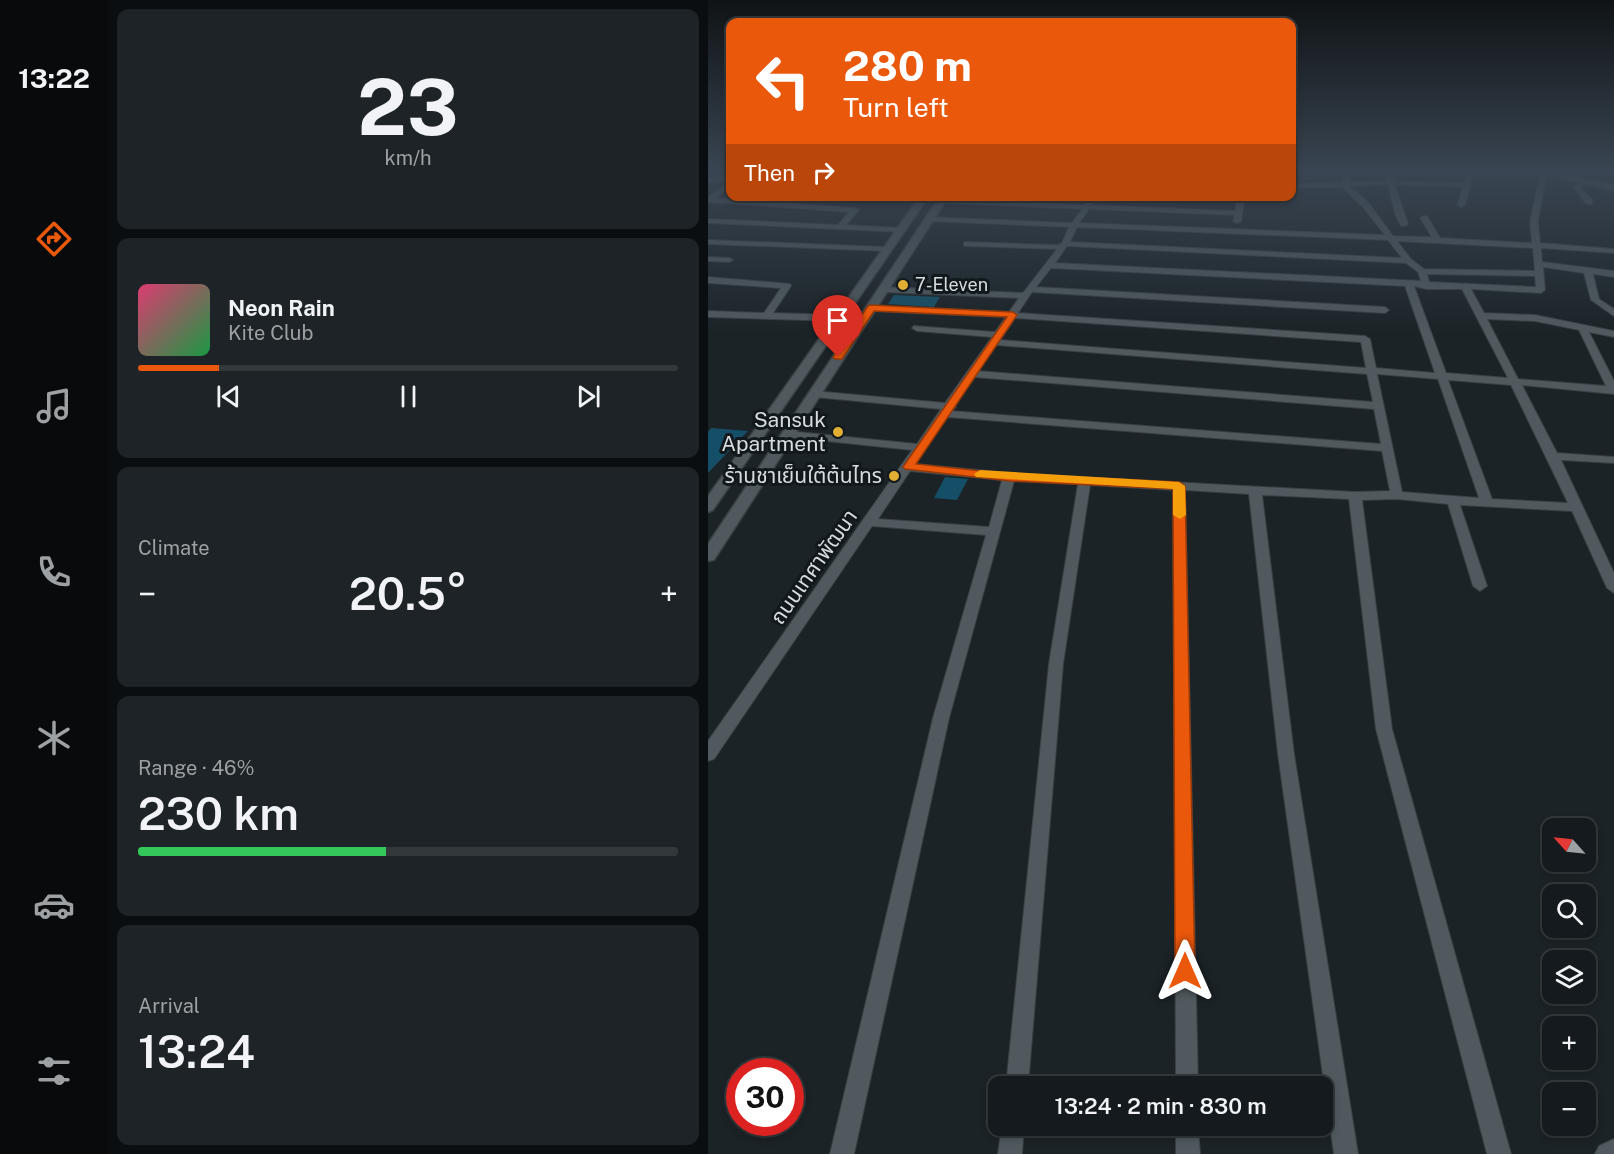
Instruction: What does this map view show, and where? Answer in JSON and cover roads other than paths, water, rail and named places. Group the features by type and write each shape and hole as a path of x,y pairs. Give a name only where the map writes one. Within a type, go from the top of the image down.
{"main road":[{"path":"711,503 904,226"},
{"path":"708,556 925,226"},
{"path":"813,356 838,357"},
{"path":"711,503 744,501"}],"street":[{"path":"799,226 901,230"},
{"name":"ถนนเทศาพัฒนา","path":"708,754 974,374 1028,292 1065,244 1074,226"},
{"path":"1094,226 1537,244 1614,251"},
{"path":"1235,232 1236,226"},
{"path":"1382,226 1407,261 1422,271 1539,274"},
{"path":"1429,226 1437,240"},
{"path":"1047,265 1426,286 1541,290 1535,226"},
{"path":"1252,253 1256,233"},
{"path":"708,242 886,249"},
{"path":"967,244 1059,247 1065,244 1407,261"},
{"path":"708,259 729,260"},
{"path":"1539,264 1614,274"},
{"path":"1422,271 1426,286"},
{"path":"1588,271 1595,300 1614,313"},
{"path":"708,289 713,281 788,286 767,316"},
{"path":"1409,285 1444,376 1487,503"},
{"path":"1466,288 1553,456 1614,588"},
{"path":"884,289 1028,292 1385,310"},
{"path":"871,308 1013,315 1365,339 1397,495"},
{"path":"708,314 840,318"},
{"path":"1480,316 1535,318 1614,334"},
{"path":"1582,327 1614,390"},
{"path":"917,328 996,339 1282,365 1370,369 1614,390"},
{"path":"974,374 1378,406"},
{"path":"814,394 883,399 948,410 1387,448"},
{"path":"788,434 921,448"},
{"path":"1553,456 1614,460"},
{"path":"909,467 1010,477 1355,495 1397,495 1453,501 1575,507"},
{"path":"842,1154 941,718 1010,477"},
{"path":"1018,1076 1056,664 1085,481"},
{"path":"1179,486 1187,1076"},
{"path":"1255,490 1286,754 1346,1154"},
{"path":"1355,495 1383,729 1499,1154"},
{"path":"1453,501 1480,586"},
{"path":"869,522 993,531"},
{"path":"1010,1154 1012,1136"},
{"path":"1187,1136 1188,1154"},
{"path":"1607,1154 1614,1151"}],"place":[{"name":"7-Eleven","path":"903,285"},
{"name":"Sansuk Apartment","path":"838,432"},
{"name":"ร้านชาเย็นใต้ต้นไทร","path":"894,476"}]}
